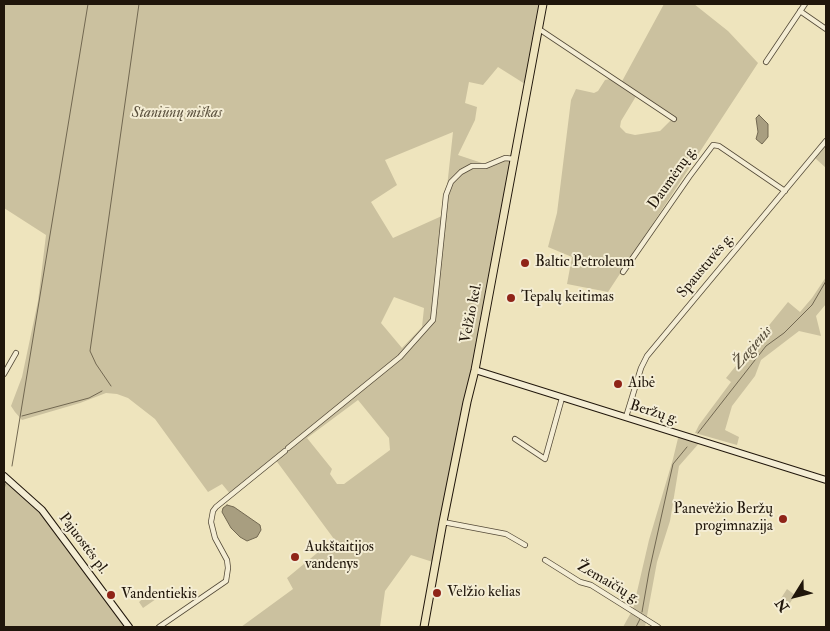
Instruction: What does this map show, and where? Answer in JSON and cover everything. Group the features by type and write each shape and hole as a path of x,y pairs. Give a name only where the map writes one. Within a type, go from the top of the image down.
{"main road":[{"name":"Velžio kel.","path":"424,627 443,522 475,370 543,4"},
{"name":"Beržų g.","path":"475,370 826,480"},
{"name":"Pajuostės pl.","path":"4,476 31,499 46,515 129,627"}],"street":[{"path":"766,62 804,4"},
{"path":"800,11 826,28"},
{"path":"538,29 674,120"},
{"name":"Spaustuvės g.","path":"626,417 641,368 647,356 826,141"},
{"name":"Daumėnų g.","path":"622,272 713,145 719,146 784,191"},
{"path":"159,627 226,581 227,560 215,538 211,522 213,511 216,507 400,357 433,320 446,195 451,182 461,172 472,166 486,166 505,158 515,159"},
{"path":"4,374 16,353"},
{"path":"515,438 545,459 562,398"},
{"path":"443,522 506,534 525,545"},
{"name":"Žemaičių g.","path":"545,560 580,582 592,585 658,627"}],"green space":[{"name":"Staniūnų miškas","path":"4,4 543,4 525,84 498,67 483,85 469,82 465,103 477,107 475,120 458,155 491,166 505,160 511,162 436,563 411,555 385,591 380,627 241,627 293,589 287,578 334,539 275,459 231,495 222,484 208,492 155,419 128,398 106,393 80,403 22,420 11,406 22,377 38,301 46,235 4,208","holes":["453,132 444,215 393,238 371,202 397,185 385,160","394,297 424,308 422,327 402,348 381,323","358,400 389,438 390,450 344,484 337,484 330,474 332,469 307,438"]},
{"path":"664,4 694,4 728,31 758,63 608,292 567,284 572,257 548,247 557,213 571,100 576,89 594,93 598,91 605,80 610,79 620,85","holes":["638,93 674,117 660,131 635,135 626,133 620,127 621,121"]},
{"path":"826,144 826,168 815,158"},
{"path":"826,277 826,304 816,316 821,336 799,331 761,360 755,376 732,406 725,430 739,437 737,445 695,433 731,382 726,378 788,302 800,312"},
{"path":"679,434 701,441 679,466 670,521 657,562 645,627 623,627 633,609 649,540"},
{"path":"4,478 31,499 129,627 4,627"},
{"path":"787,589 795,595 785,611 776,606"},
{"path":"151,592 156,599 143,608 139,602"}],"shaded area":[{"path":"759,115 768,124 768,137 762,144 756,139 758,132 756,118"},
{"path":"227,505 234,507 260,525 261,530 257,537 247,541 231,528 222,512 223,508"}],"waterway":[{"path":"12,466 88,4"},
{"path":"111,386 96,364 90,351 139,4"},
{"name":"Žagienis","path":"698,433 766,346 784,333 812,305 826,281"},
{"path":"22,416 89,398 102,391"},
{"name":"Žagienis","path":"642,612 673,464 687,447"},
{"path":"4,491 5,484"},
{"name":"Žagienis","path":"636,627 640,619"}],"place":[{"name":"Baltic Petroleum","path":"525,263"},
{"name":"Tepalų keitimas","path":"511,298"},
{"name":"Aibė","path":"618,384"},
{"name":"Panevėžio Beržų progimnazija","path":"783,519"},
{"name":"Aukštaitijos vandenys","path":"295,557"},
{"name":"Velžio kelias","path":"437,593"},
{"name":"Vandentiekis","path":"111,595"}]}
